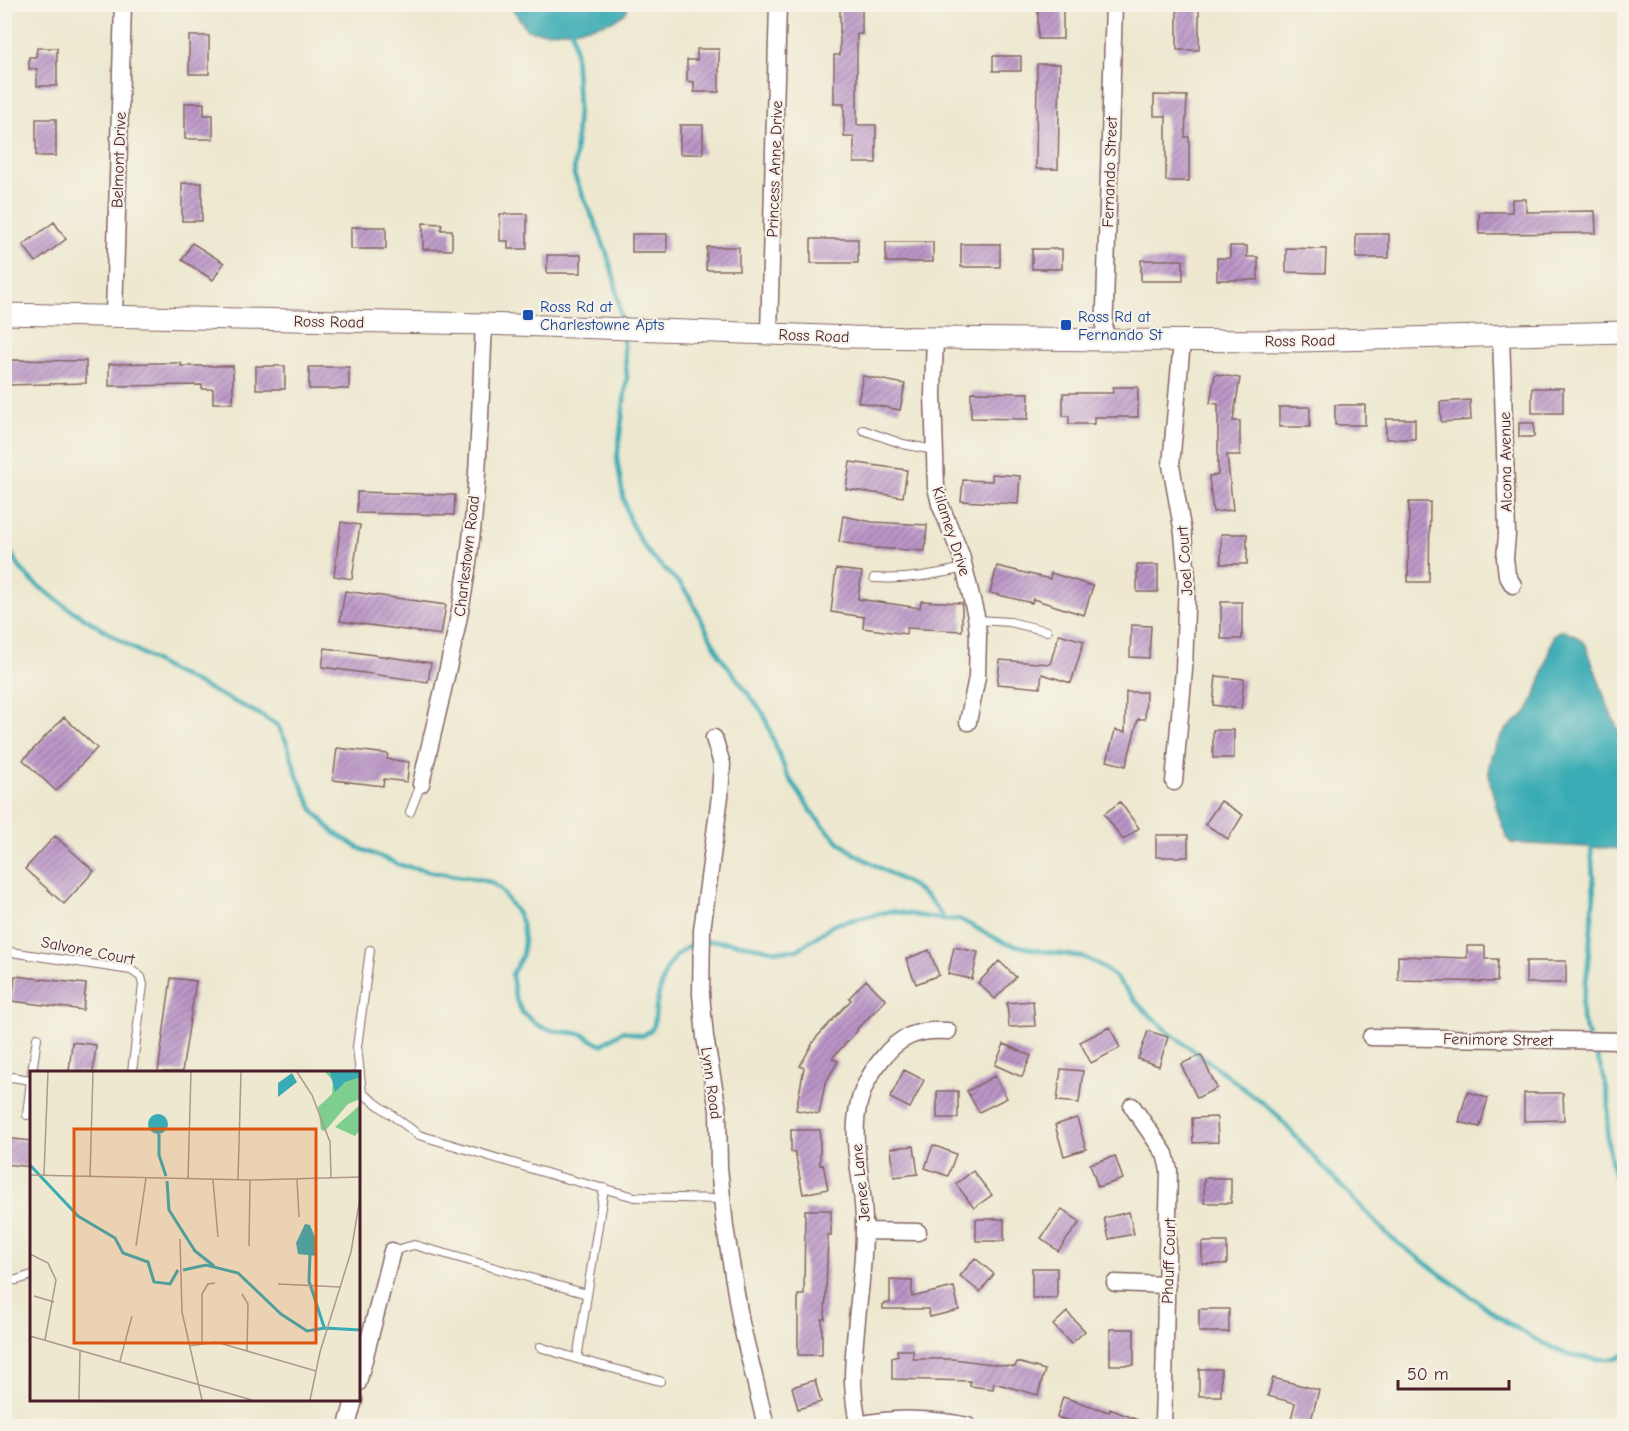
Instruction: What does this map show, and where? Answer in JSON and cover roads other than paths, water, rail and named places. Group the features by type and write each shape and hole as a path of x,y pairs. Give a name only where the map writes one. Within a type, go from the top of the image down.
{"street":[{"name":"Belmont Drive","path":"114,316 123,4"},
{"name":"Princess Anne Drive","path":"769,334 778,4"},
{"name":"Fernando Street","path":"1104,340 1114,4"},
{"name":"Ross Road","path":"4,314 484,324 934,338 1182,341 1300,341 1624,332"},
{"name":"Charlestown Road","path":"421,784 467,568 484,324"},
{"name":"Alcona Avenue","path":"1501,336 1505,450 1505,558 1507,575 1513,585"},
{"name":"Kilamey Drive","path":"934,338 936,487 964,567 977,620 979,654 968,722"},
{"name":"Joel Court","path":"1174,782 1184,670 1187,579 1186,554 1171,465 1182,341"},
{"name":"Lynn Road","path":"714,738 722,764 720,796 702,930 701,994 705,1037 718,1110 721,1199 741,1323 766,1426"},
{"name":"Jenee Lane","path":"856,1426 853,1381 864,1231 863,1200 855,1147 858,1102 873,1069 900,1039 931,1030 948,1031"},
{"name":"Fenimore Street","path":"1371,1037 1624,1041"},
{"name":"Phauff Court","path":"1132,1106 1165,1154 1169,1170 1163,1426"},
{"path":"864,1231 918,1232"},
{"path":"360,1375 392,1251"},
{"path":"1115,1283 1167,1285"},
{"path":"348,1426 354,1401"},
{"path":"856,1426 877,1422 918,1421 969,1426"}],"lane":[{"path":"863,430 903,444 934,450"},
{"path":"874,578 925,577 964,567"},
{"path":"977,620 1010,622 1047,631"},
{"path":"410,812 421,784"},
{"path":"359,1071 357,1047 370,950"},
{"path":"4,975 6,951"},
{"name":"Salvone Court","path":"6,951 131,970 141,976 143,985 132,1071"},
{"path":"32,1071 37,1038"},
{"path":"4,1076 30,1076"},
{"path":"27,1115 30,1086"},
{"path":"361,1093 419,1135 635,1197 721,1199"},
{"path":"577,1359 603,1188"},
{"path":"392,1251 414,1245 587,1294"},
{"path":"4,1281 30,1276"},
{"path":"540,1347 660,1381"}],"water":[{"path":"510,5 630,5 625,13 606,23 549,32 527,30"},
{"path":"1564,630 1576,636 1586,645 1609,710 1624,742 1624,849 1511,843 1497,808 1489,776 1493,751 1505,731 1528,710 1540,683 1553,636"}],"waterway":[{"path":"571,23 578,107 574,175 607,254 615,281 622,324"},
{"path":"623,335 627,377 617,459 629,519 640,540 651,556 689,596 720,656 763,713 787,775 816,818 839,842 855,854 914,887 930,900 945,920"},
{"path":"4,542 21,569 33,582 68,608 164,667 259,714 278,726 287,743 298,778 314,811 333,832 359,848 400,865 483,880 500,889 522,923 524,941 522,956 512,974 515,997 522,1012 539,1026 582,1034 601,1045 623,1031 642,1036 653,1027 660,987 667,969 679,953 697,943"},
{"path":"1589,1037 1582,1019 1582,1004 1594,895 1591,844"},
{"path":"705,942 716,941 777,951 797,950 835,924 891,911 945,920 959,919 1005,943 1083,957 1100,965 1115,977 1141,1007 1172,1035 1275,1113 1390,1237 1506,1322 1533,1338 1568,1355 1595,1359 1615,1359 1624,1355"},
{"path":"1593,1044 1609,1101 1607,1139 1614,1174 1624,1201"}],"place":[{"name":"Ross Rd at Charlestowne Apts","path":"528,315"},
{"name":"Ross Rd at Fernando St","path":"1066,325"}]}
